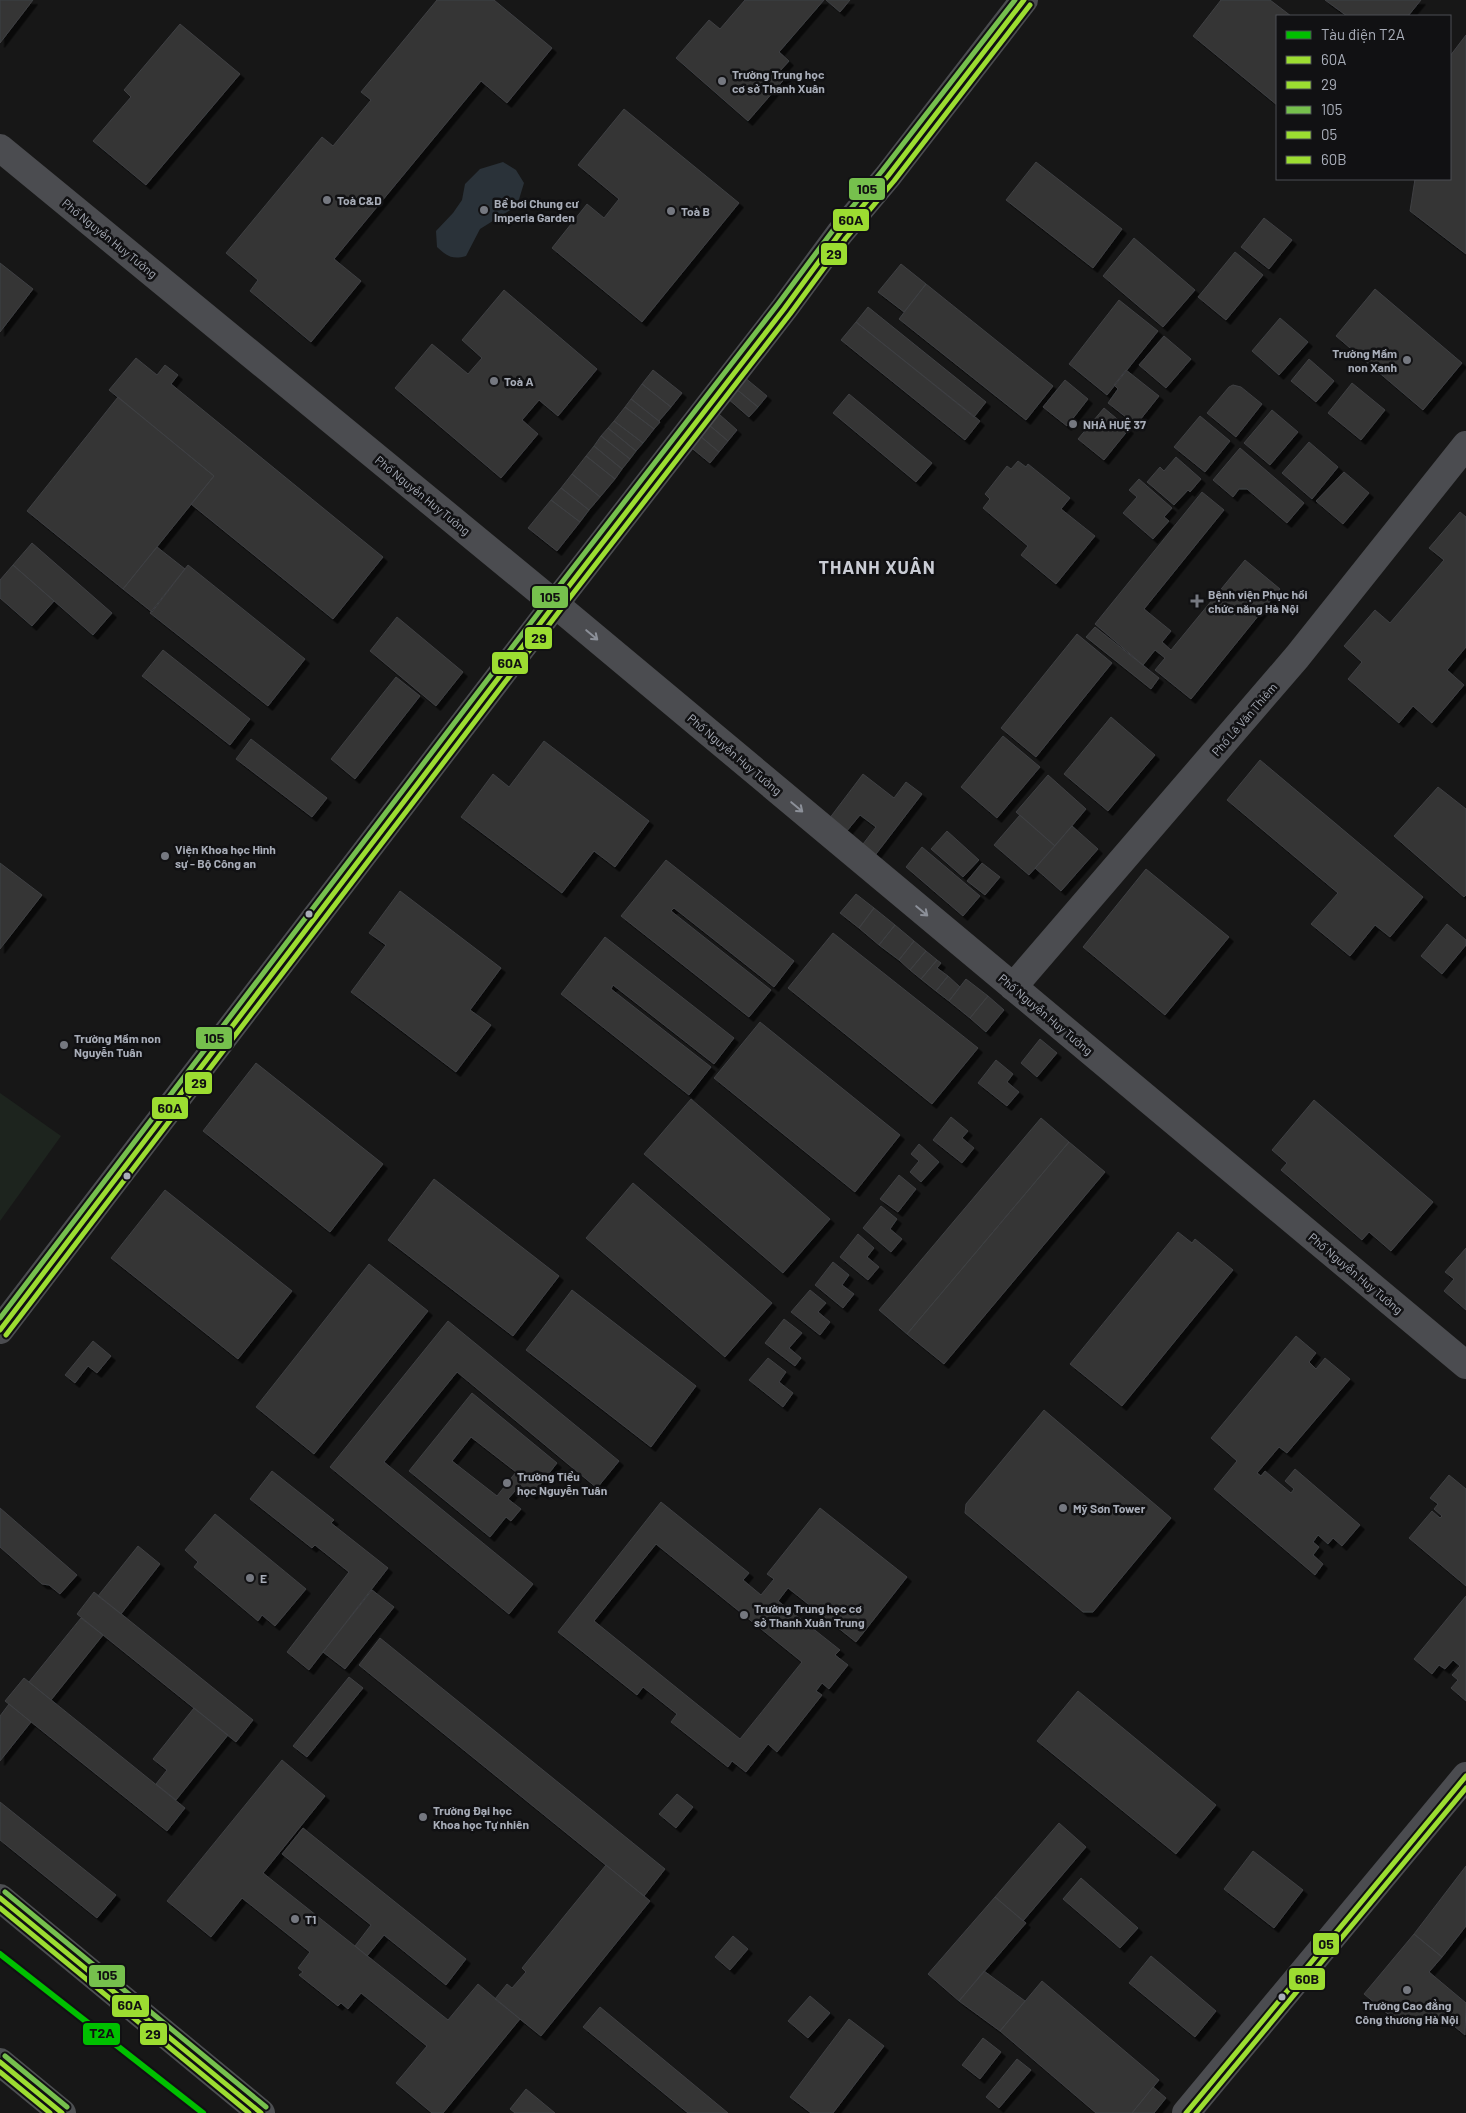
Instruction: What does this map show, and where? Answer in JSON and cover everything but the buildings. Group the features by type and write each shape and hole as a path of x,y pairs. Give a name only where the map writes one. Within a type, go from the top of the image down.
{"main road":[{"path":"0,1898 261,2113"},
{"path":"0,2062 62,2113"}],"street":[{"path":"0,1330 555,604 784,309 840,233 888,176 1024,0"},
{"name":"Phố Nguyễn Huy Tưởng","path":"0,148 555,604 1466,1365"},
{"name":"Phố Lê Văn Thiêm","path":"1013,987 1297,657 1466,445"},
{"path":"1186,2113 1466,1776"}],"shaded area":[{"name":"Bể bơi Chung cư Imperia Garden","path":"503,162 516,170 524,183 517,206 480,229 466,256 457,258 447,255 437,247 436,231 462,200 465,184 480,169"},
{"path":"0,1093 61,1136 0,1221"}],"metro line":[{"name":"T2A","path":"0,1954 203,2113"}],"transit line":[{"name":"105","path":"0,1318 549,599 834,229 882,171 1015,0"},
{"name":"60A","path":"0,1330 555,604 784,309 840,233 888,176 1024,0"},
{"name":"29","path":"6,1335 561,609 790,314 846,238 894,181 1030,5"},
{"name":"05","path":"1186,2113 1466,1776"},
{"name":"60B","path":"1196,2113 1466,1788"},
{"name":"105","path":"5,1892 266,2107"},
{"name":"60A","path":"0,1898 261,2113"},
{"name":"29","path":"0,1908 249,2113"},
{"name":"105","path":"5,2056 67,2107"},
{"name":"60A","path":"0,2062 62,2113"},
{"name":"29","path":"0,2072 50,2113"}],"place":[{"name":"Trường Trung học cơ sở Thanh Xuân","path":"722,81"},
{"name":"Toà C&D","path":"327,200"},
{"name":"Bể bơi Chung cư Imperia Garden","path":"484,210"},
{"name":"Toà B","path":"671,211"},
{"name":"Trường Mầm non Xanh","path":"1407,360"},
{"name":"Toà A","path":"494,381"},
{"name":"NHÀ HUỆ 37","path":"1073,424"},
{"name":"Bệnh viện Phục hồi chức năng Hà Nội","path":"1197,601"},
{"name":"Viện Khoa học Hình sự - Bộ Công an","path":"165,856"},
{"name":"Trường Mầm non Nguyễn Tuân","path":"64,1045"},
{"name":"Trường Tiểu học Nguyễn Tuân","path":"507,1483"},
{"name":"Mỹ Sơn Tower","path":"1063,1508"},
{"name":"E","path":"250,1578"},
{"name":"Trường Trung học cơ sở Thanh Xuân Trung","path":"744,1615"},
{"name":"Trường Đại học Khoa học Tự nhiên","path":"423,1817"},
{"name":"T1","path":"295,1919"},
{"name":"Trường Cao đẳng Công thương Hà Nội","path":"1407,1990"}],"district":[{"name":"THANH XUÂN","path":"877,567"}]}
